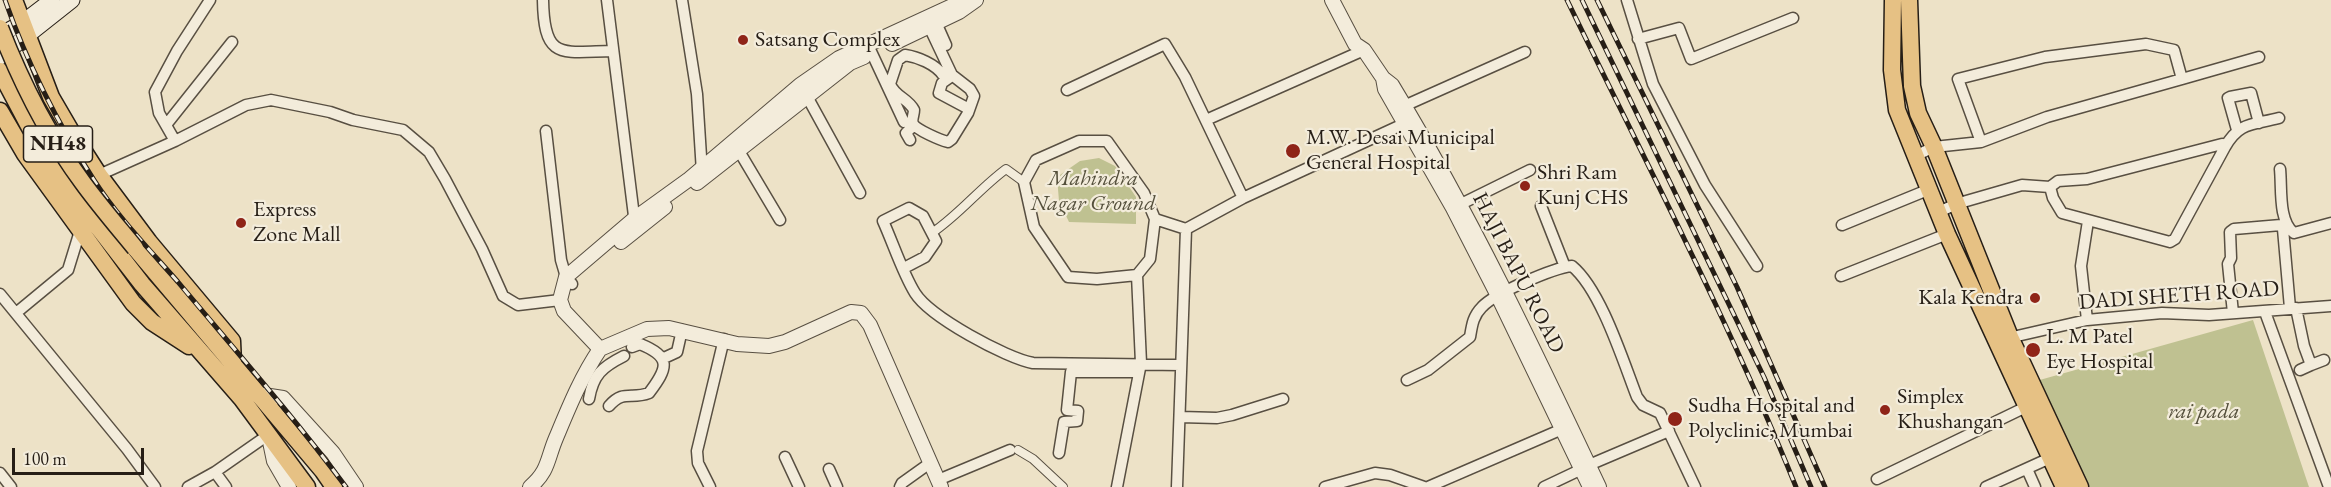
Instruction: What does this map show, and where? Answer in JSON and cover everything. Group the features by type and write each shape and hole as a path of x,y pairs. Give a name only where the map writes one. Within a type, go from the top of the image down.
{"main road":[{"path":"14,0 51,97 99,175 149,242 232,341 233,364"},
{"path":"0,57 52,0"},
{"path":"0,35 24,31 72,0"},
{"path":"1893,0 1894,97 1915,156 1947,234 2080,487"},
{"path":"1910,0 1912,86 1918,113 1956,204 2026,407 2064,487"},
{"name":"NH48","path":"0,28 20,77 82,182 233,364 271,438 307,487"},
{"name":"NH48","path":"0,71 49,164 121,259 200,350 286,428 334,487"},
{"path":"0,111 25,154 133,303 152,322 183,343 200,350"}],"street":[{"path":"175,141 155,103 155,93 177,51 210,0"},
{"path":"543,0 547,36 554,48 564,52 613,51"},
{"path":"607,0 635,224"},
{"path":"682,0 696,94 702,173"},
{"path":"99,175 175,141 246,105 271,100 403,130 429,152 482,249 503,296 518,305 565,288 635,224 803,91 870,50 930,21 960,0"},
{"path":"930,21 959,12 976,0"},
{"name":"HAJI BAPU ROAD","path":"1332,0 1355,44 1364,50 1393,94 1456,206 1567,428 1584,465 1590,487"},
{"path":"1627,0 1653,84 1705,185 1757,266"},
{"path":"1638,39 1679,28 1692,59 1793,18"},
{"path":"930,21 945,45"},
{"path":"930,21 948,75"},
{"path":"166,125 232,42"},
{"path":"1067,90 1165,44 1185,77 1243,198"},
{"path":"1981,142 1958,79 2044,57 2146,44 2174,50 2182,79"},
{"path":"870,50 909,124 937,139 948,142 952,140 974,96 970,89 948,75 916,57 905,55 898,60 890,84 897,96 910,103 914,110 912,120 909,124 906,133 910,140"},
{"path":"1206,120 1364,50"},
{"path":"1404,106 1525,52"},
{"path":"1915,156 1934,147 1981,142 2047,117 2259,57"},
{"path":"948,75 939,93 969,109"},
{"path":"803,91 860,194"},
{"path":"2236,128 2228,98 2230,97 2250,93 2259,121"},
{"name":"HAJI BAPU ROAD","path":"1393,94 1404,106 1409,122"},
{"path":"2050,187 2053,198 2062,213 2170,242 2175,239 2236,128 2279,118"},
{"path":"1155,219 1186,230 1243,198 1409,122"},
{"path":"546,131 565,288 564,311 612,362"},
{"path":"1117,487 1140,368 1137,275 1150,259 1155,219 1144,193 1107,141 1079,141 1036,160 1024,182 1034,227 1068,277 1097,279 1137,275"},
{"path":"1939,212 1956,204 2022,185 2050,187 2058,181 2087,179 2222,144 2225,147"},
{"path":"736,146 780,220"},
{"path":"932,233 950,221 986,184 1006,169 1024,182"},
{"path":"2280,169 2284,218 2290,230 2294,233 2331,224"},
{"path":"1456,206 1530,170"},
{"path":"1842,225 1930,189"},
{"path":"1540,206 1565,267"},
{"path":"904,268 925,257 936,241 923,216 909,208 883,221 915,294 951,326 1018,360 1033,363 1140,368"},
{"path":"2087,320 2081,266 2088,221"},
{"path":"2233,313 2228,264 2231,258 2230,232 2235,229 2281,225 2293,308 2311,365"},
{"path":"1177,487 1186,230"},
{"path":"20,320 68,270 80,231"},
{"path":"1841,276 1947,234"},
{"path":"1407,380 1428,370 1470,337 1472,320 1483,306 1537,277 1572,266 1592,289 1612,331 1637,398 1643,405 1660,413 1695,487"},
{"path":"0,294 155,487"},
{"path":"0,302 20,320"},
{"name":"DADI SHETH ROAD","path":"2003,339 2087,320 2162,313 2265,312 2331,306"},
{"path":"530,487 546,470 554,443 584,373 600,349 647,329 669,328 724,339 737,344 769,346 785,342 851,312 861,314 870,325 940,483 1014,450 1033,459 1063,487"},
{"path":"2265,312 2329,487"},
{"path":"664,358 677,352 682,330"},
{"path":"710,487 698,463 697,451 724,339"},
{"path":"575,395 612,406 615,399 624,394 640,396 649,393 664,367 664,358 659,352 640,344 632,347"},
{"path":"589,399 591,384 600,370 624,356"},
{"path":"2300,370 2324,360"},
{"path":"1059,453 1064,422 1077,421 1078,411 1067,410 1071,372 1181,365"},
{"path":"249,396 283,398 333,453 356,487"},
{"path":"1180,417 1232,416 1282,399"},
{"path":"1877,479 2026,407"},
{"path":"1325,487 1375,473 1390,475 1426,487 1567,428"},
{"path":"1544,487 1584,465 1670,431"},
{"path":"188,487 271,438 274,461 289,487"},
{"path":"785,457 799,487"},
{"path":"1986,487 2050,458"},
{"path":"900,487 902,483 930,464"},
{"name":"HAJI BAPU ROAD","path":"1584,465 1599,487"},
{"path":"137,466 148,487"},
{"path":"829,469 837,487"},
{"path":"2027,469 2035,487"},
{"path":"215,472 226,487"},
{"path":"0,473 11,487"}],"green space":[{"name":"Mahindra Nagar Ground","path":"1099,158 1115,166 1136,197 1136,224 1069,222 1059,201 1057,177 1080,161"},
{"name":"rai pada","path":"2253,320 2309,487 2085,487 2029,383"}],"railway":[{"path":"5,0 44,93 103,193 264,383 346,487"},
{"path":"1567,0 1715,302 1796,487"},
{"path":"1582,0 1764,377 1811,487"},
{"path":"1597,0 1737,287 1825,487"}],"place":[{"name":"Satsang Complex","path":"743,40"},
{"name":"M.W. Desai Municipal General Hospital","path":"1293,151"},
{"name":"Shri Ram Kunj CHS","path":"1525,186"},
{"name":"Express Zone Mall","path":"241,223"},
{"name":"Kala Kendra","path":"2035,298"},
{"name":"L. M Patel Eye Hospital","path":"2033,350"},
{"name":"Simplex Khushangan","path":"1885,410"},
{"name":"Sudha Hospital and Polyclinic, Mumbai","path":"1675,419"}]}
